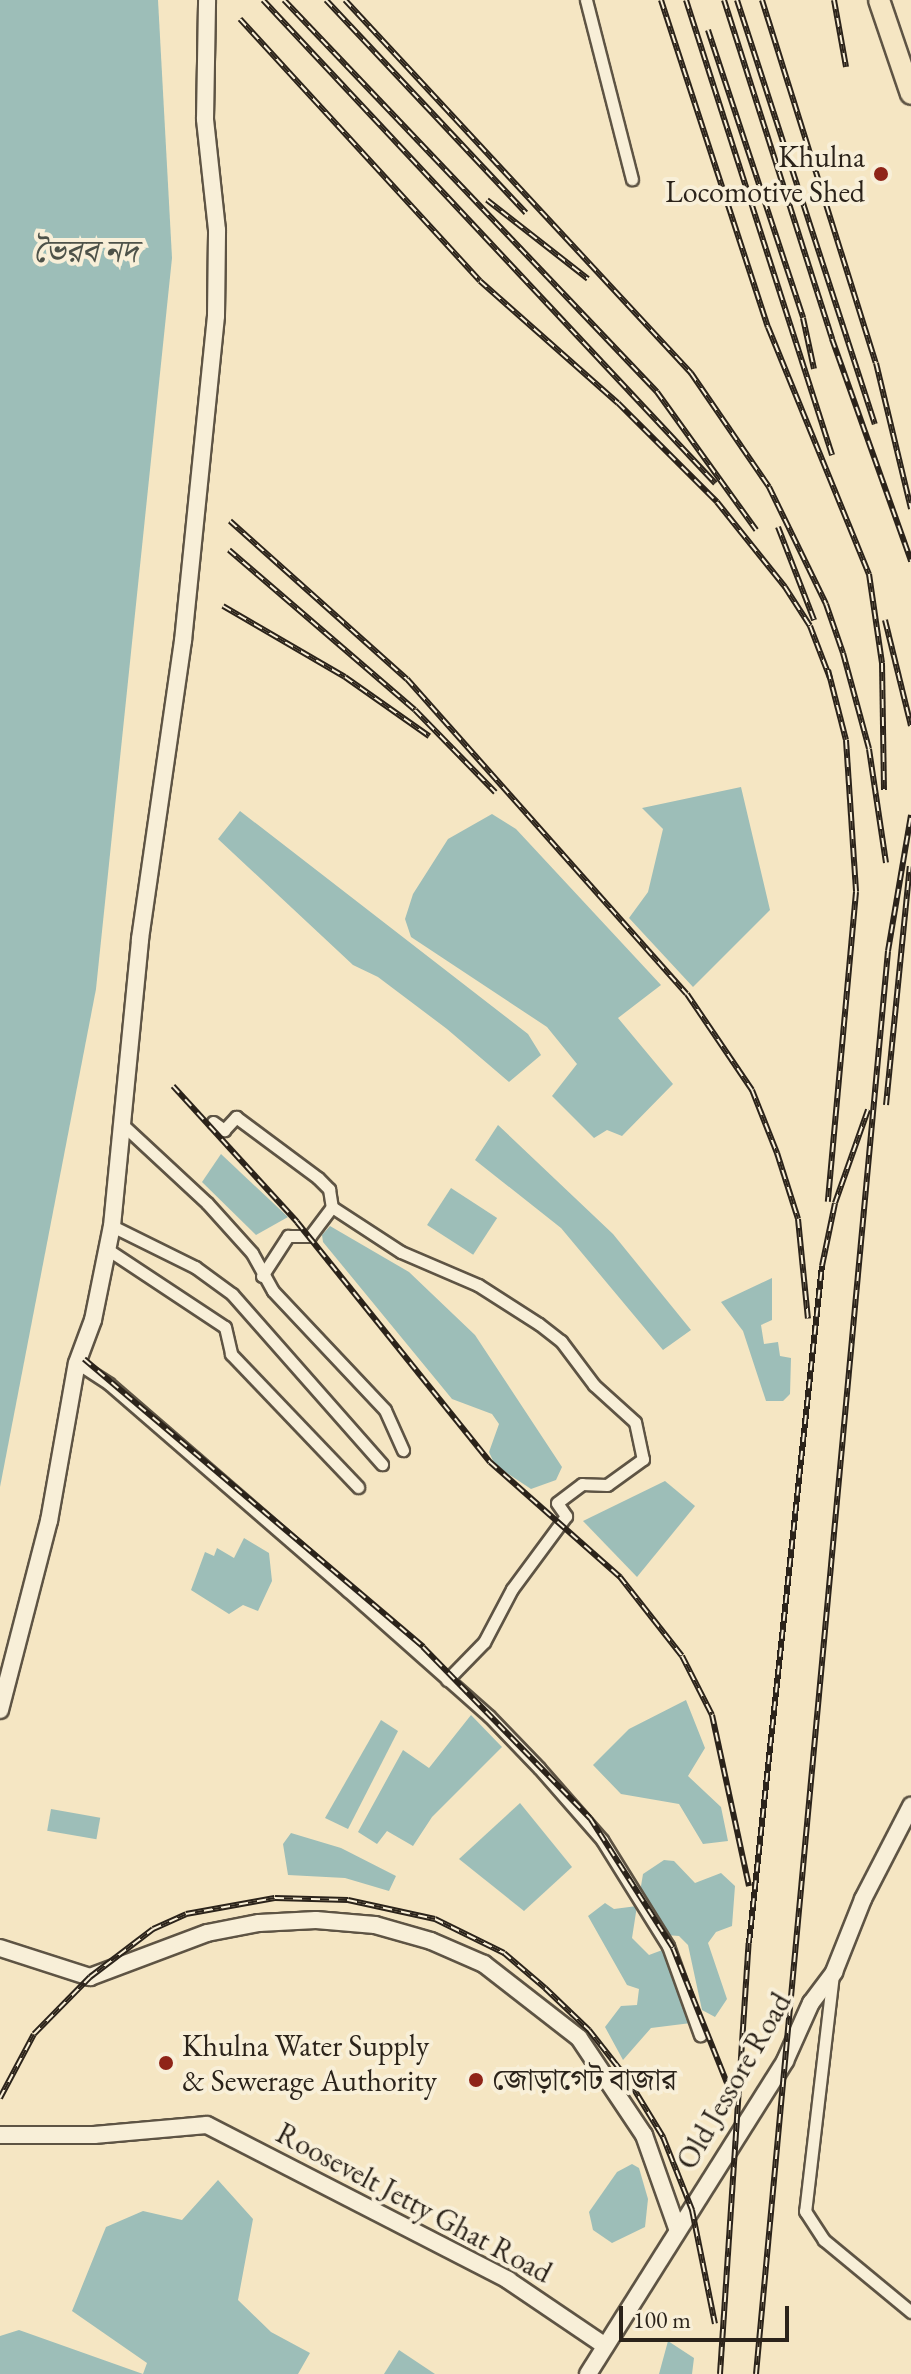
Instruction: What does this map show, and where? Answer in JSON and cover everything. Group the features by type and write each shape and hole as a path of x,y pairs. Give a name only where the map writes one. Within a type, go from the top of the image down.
{"highway":[{"path":"879,0 911,94"},
{"path":"892,0 911,58"}],"street":[{"path":"0,1710 49,1521 77,1363 93,1320 112,1226 140,939 192,564 216,316 217,230 205,119 207,0"},
{"path":"586,0 632,179"},
{"path":"213,1122 224,1130 236,1117 329,1189 332,1207 310,1236 288,1236 262,1276"},
{"path":"123,1125 207,1203 252,1253 262,1276 385,1410 403,1450"},
{"path":"332,1207 401,1252 478,1285 561,1341 594,1385 635,1422 643,1446 643,1459 627,1474 607,1485 582,1484 557,1503 566,1516 512,1589 484,1642 447,1680"},
{"path":"112,1226 195,1267 232,1294 382,1464"},
{"path":"107,1249 225,1327 231,1354 358,1487"},
{"path":"77,1363 109,1384 489,1716 602,1840 668,1946 700,2035"},
{"name":"Old Jessore Road","path":"588,2374 677,2228 785,2061 811,2003 834,1972 863,1899 911,1806"},
{"path":"0,1948 90,1977 207,1933 259,1923 375,1925 431,1941 484,1964 579,2038 644,2135 677,2228"},
{"path":"834,1972 805,2211 824,2240 911,2312"},
{"name":"Roosevelt Jetty Ghat Road","path":"0,2135 94,2135 207,2125 508,2280 604,2345"}],"water":[{"name":"ভৈরব নদ","path":"0,0 158,0 172,258 96,989 0,1487"},
{"path":"741,787 770,910 693,987 629,918 648,892 663,829 642,808"},
{"path":"240,811 528,1034 541,1055 509,1082 447,1029 378,977 353,965 218,839"},
{"path":"492,814 516,829 661,985 618,1018 673,1084 622,1136 607,1130 594,1138 552,1096 577,1064 547,1027 411,937 405,919 413,894 448,839"},
{"path":"498,1125 613,1234 691,1330 663,1350 561,1228 475,1160"},
{"path":"221,1154 288,1217 256,1235 202,1182"},
{"path":"451,1188 497,1218 473,1255 427,1225"},
{"path":"330,1226 409,1272 475,1335 562,1467 556,1480 531,1489 495,1465 489,1452 499,1424 492,1414 452,1399 323,1242 322,1235"},
{"path":"772,1278 772,1320 761,1325 764,1344 778,1342 780,1356 791,1358 790,1394 783,1401 766,1401 743,1331 721,1302"},
{"path":"665,1481 695,1506 637,1577 583,1521"},
{"path":"244,1538 269,1553 272,1581 258,1611 243,1605 229,1614 191,1590 205,1552 214,1556 217,1548 234,1558"},
{"path":"686,1700 705,1748 688,1776 721,1807 728,1841 703,1844 679,1804 621,1794 593,1765 629,1729"},
{"path":"471,1715 502,1747 432,1817 413,1846 387,1831 377,1844 358,1832 403,1750 429,1768"},
{"path":"381,1720 398,1731 348,1829 325,1818"},
{"path":"520,1803 572,1867 524,1911 459,1859"},
{"path":"51,1809 100,1818 96,1839 47,1831"},
{"path":"291,1833 341,1848 396,1876 389,1891 345,1878 288,1875 283,1844"},
{"path":"664,1860 674,1861 695,1883 721,1873 735,1886 732,1926 716,1932 708,1943 727,1999 715,2017 702,2010 688,1945 679,1936 666,1935 640,1892 643,1874"},
{"path":"605,1903 614,1909 637,1906 632,1938 649,1955 665,1949 691,2023 651,2028 623,2060 605,2027 621,2006 637,2005 639,1989 627,1985 588,1916"},
{"path":"632,2164 639,2168 648,2199 645,2227 612,2243 593,2230 589,2212 617,2172"},
{"path":"218,2180 253,2219 238,2300 271,2332 310,2353 298,2374 143,2374 147,2363 72,2311 106,2227 143,2211 182,2220"},
{"path":"19,2330 143,2374 0,2374 0,2336"},
{"path":"668,2341 694,2358 692,2374 659,2374"},
{"path":"399,2350 435,2374 384,2374"}],"railway":[{"path":"263,0 715,483"},
{"path":"284,0 657,392 756,530"},
{"path":"326,0 526,213"},
{"path":"345,0 691,373 769,487 826,604 843,653 869,749 886,863"},
{"path":"661,0 768,327 869,574 882,663 884,790"},
{"path":"686,0 832,455"},
{"path":"724,0 832,339 911,561"},
{"path":"737,0 875,424"},
{"path":"762,0 876,363 911,509"},
{"path":"834,0 846,67"},
{"path":"240,19 480,281 618,403 717,502 785,587 810,626 830,678"},
{"path":"708,30 803,318 814,369"},
{"path":"487,200 588,279"},
{"path":"230,521 407,679 687,994 752,1090 777,1153 798,1219 808,1319"},
{"path":"778,527 814,620"},
{"path":"229,550 415,710 495,792"},
{"path":"223,606 345,677 429,736"},
{"path":"885,620 911,726"},
{"path":"828,670 846,740 856,892 828,1202"},
{"path":"756,2374 888,951 911,815"},
{"path":"886,1105 910,866"},
{"path":"173,1086 297,1222 490,1462 620,1577 682,1656 712,1715 749,1886"},
{"path":"720,2374 749,1943 822,1266 835,1203 868,1110"},
{"path":"84,1359 423,1647 590,1818 673,1948 735,2103"},
{"path":"0,2098 34,2034 90,1977 153,1929 186,1914 275,1898 348,1900 435,1919 504,1953 589,2030 629,2081 663,2137 692,2210 715,2324"}],"place":[{"name":"Khulna Locomotive Shed","path":"881,174"},
{"name":"Khulna Water Supply & Sewerage Authority","path":"166,2063"},
{"name":"জোড়াগেট বাজার","path":"476,2080"}]}
